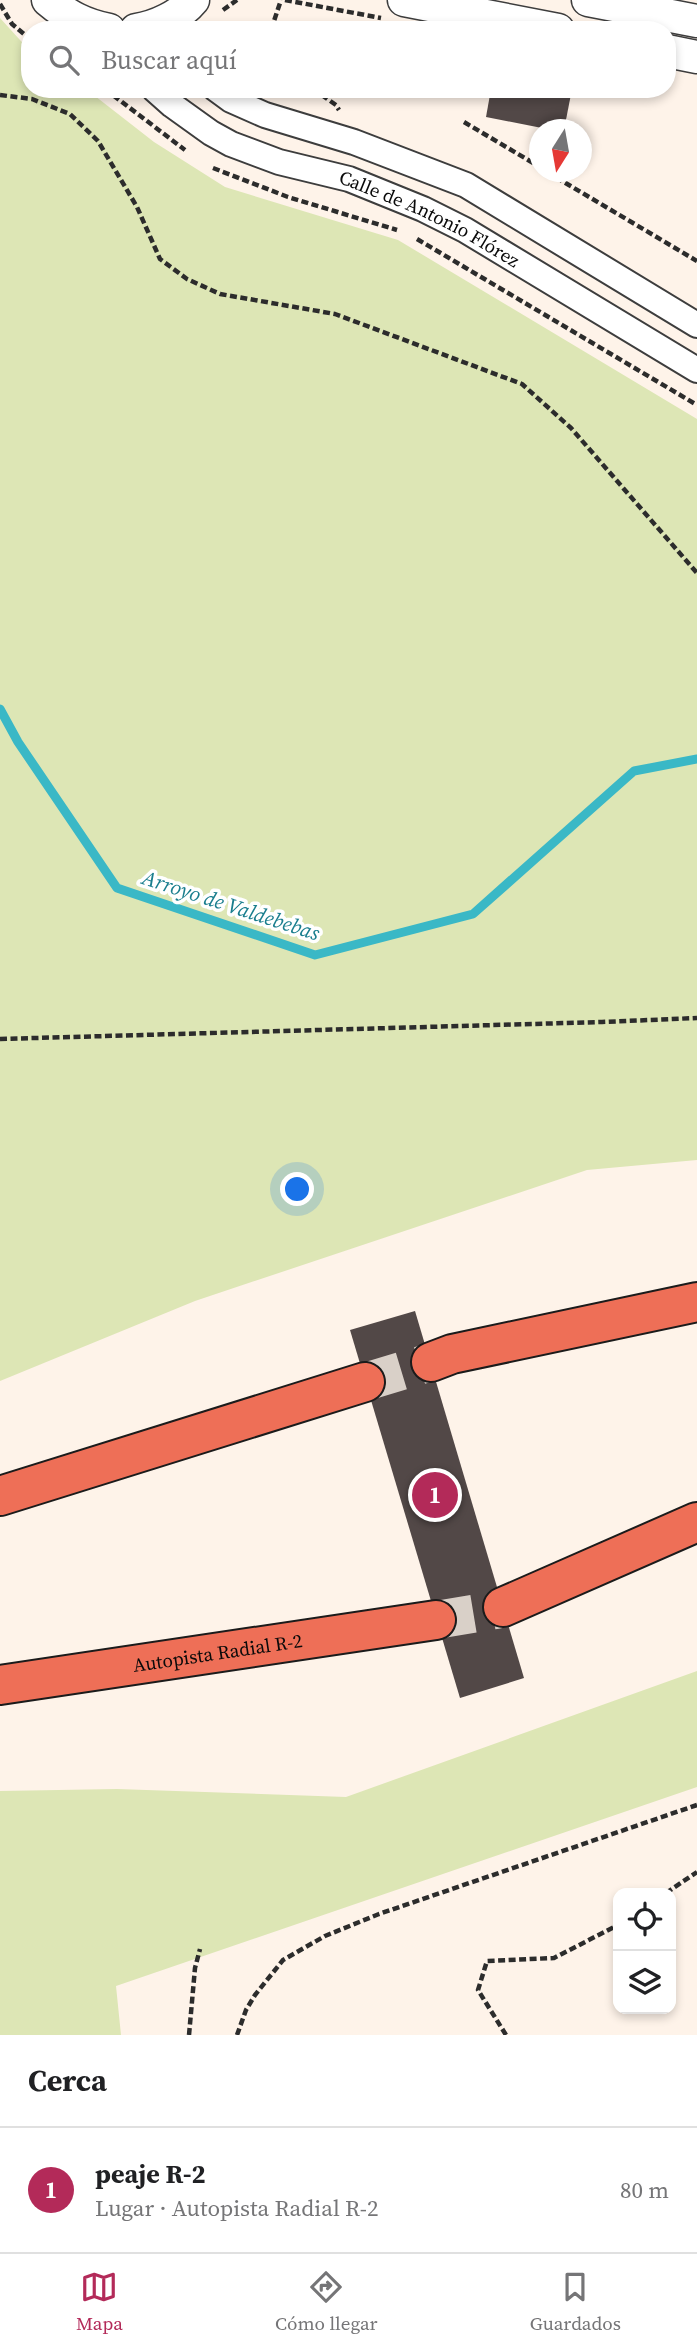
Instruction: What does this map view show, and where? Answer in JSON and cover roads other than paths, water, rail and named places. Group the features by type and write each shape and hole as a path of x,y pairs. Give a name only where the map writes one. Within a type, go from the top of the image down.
{"highway":[{"path":"430,1362 452,1354 697,1302"},
{"path":"3,1494 365,1382"},
{"path":"503,1607 697,1522"},
{"name":"Autopista Radial R-2","path":"0,1685 436,1620"}],"street":[{"path":"48,0 64,14 80,21"},
{"path":"588,0 697,21"},
{"path":"398,10 486,21"},
{"path":"166,21 190,12"},
{"path":"676,53 697,57"},
{"name":"Calle de Antonio Flórez","path":"164,98 211,133 231,144 279,162 349,179 423,208 465,230 697,370"},
{"name":"Calle de Antonio Flórez","path":"228,98 265,115 354,142 466,185 697,326"}],"waterway":[{"name":"Arroyo de Valdebebas","path":"0,709 18,742 117,888 315,955 473,914 634,771 697,759"}],"tunnel":[{"path":"365,1382 431,1362"},
{"path":"436,1620 503,1607"}],"place":[{"name":"peaje R-2","path":"435,1495"}]}
